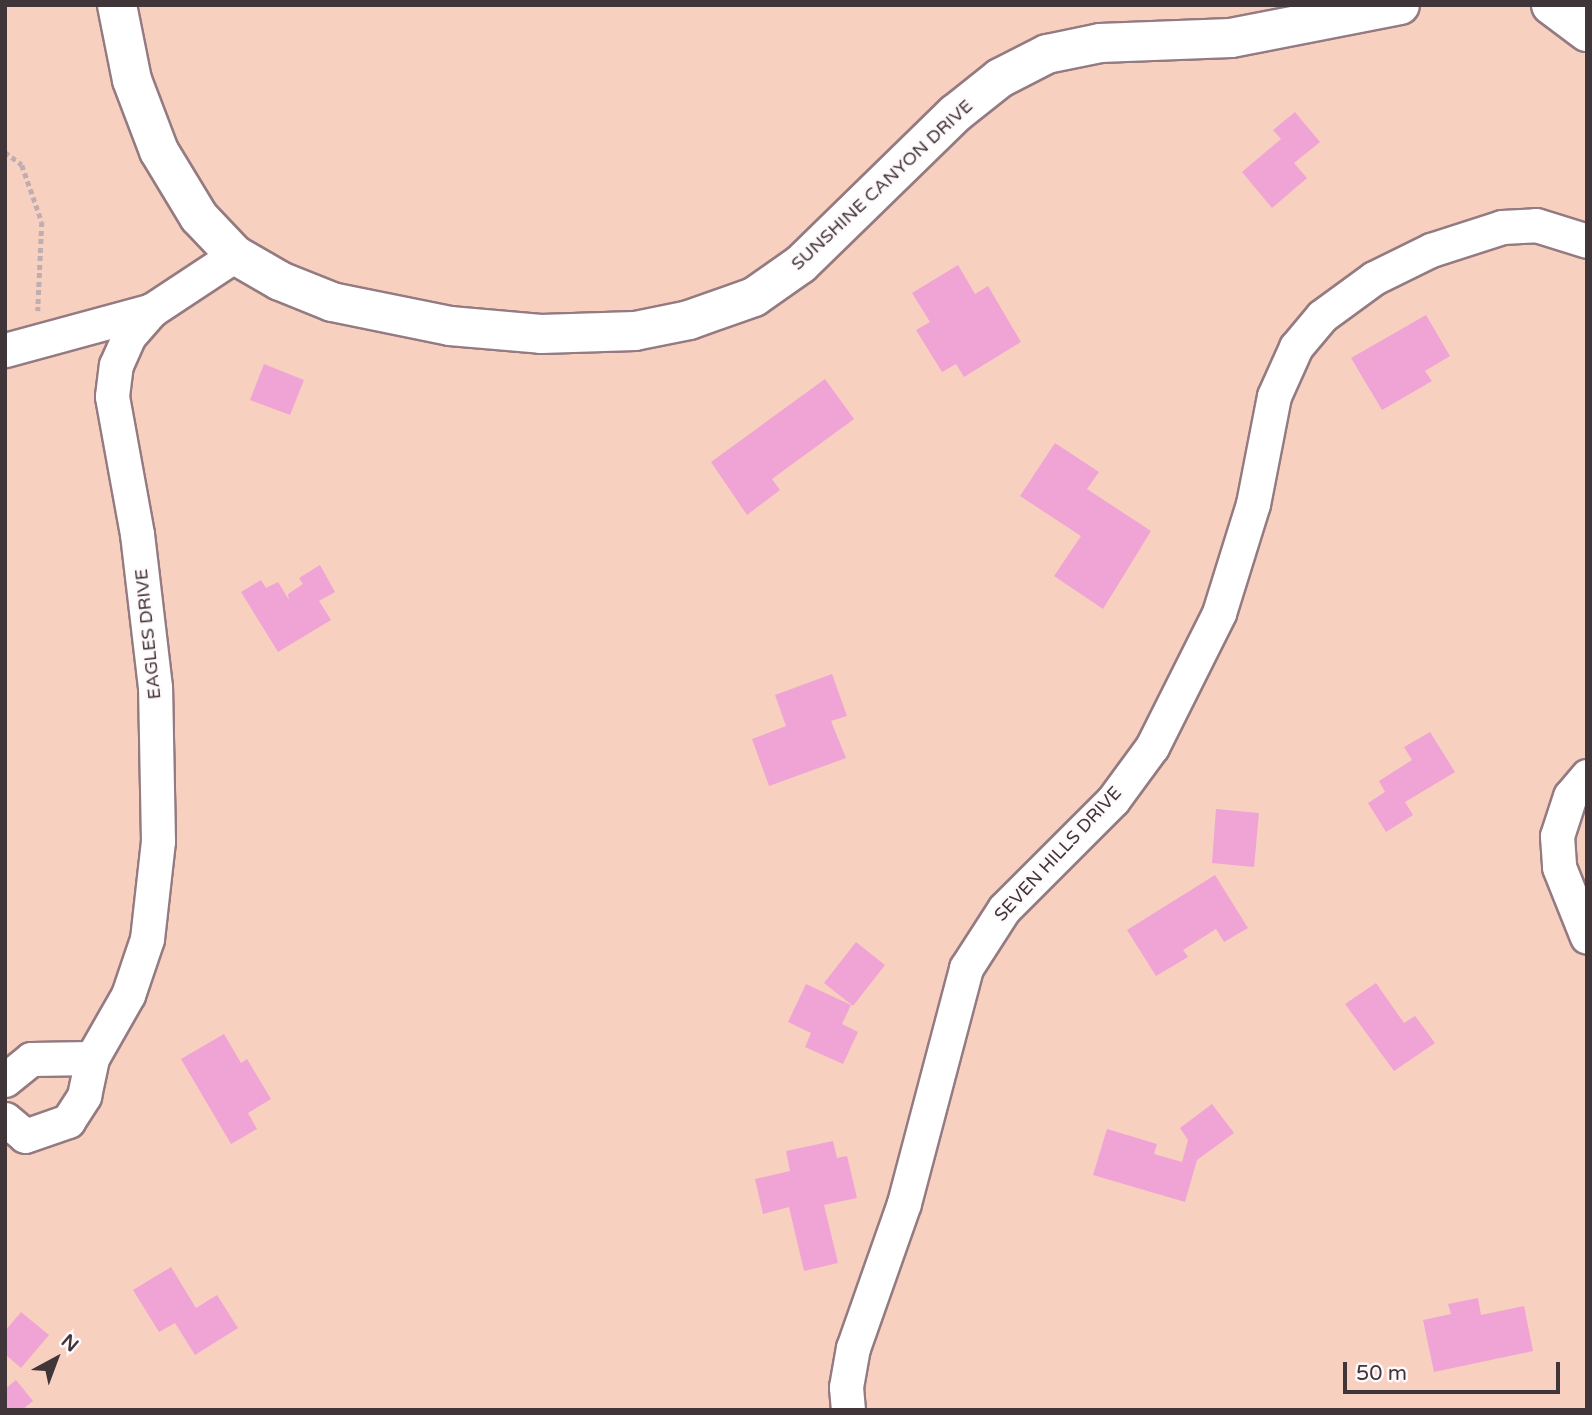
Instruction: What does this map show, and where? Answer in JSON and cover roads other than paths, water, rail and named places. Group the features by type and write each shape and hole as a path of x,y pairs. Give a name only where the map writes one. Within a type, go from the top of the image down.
{"street":[{"name":"SUNSHINE CANYON DRIVE","path":"117,5 132,80 159,151 199,216 235,255 280,281 332,302 450,326 590,333 689,320 754,298 801,264 957,113 1000,78 1047,54 1100,43 1231,38 1400,5"},
{"path":"1552,5 1587,32"},
{"name":"SEVEN HILLS DRIVE","path":"844,1402 853,1348 904,1203 966,968 1004,909 1113,800 1152,747 1219,614 1253,504 1274,396 1296,347 1322,316 1374,278 1431,250 1502,227 1525,226 1570,233 1587,241"},
{"name":"EAGLES DRIVE","path":"5,1119 25,1136 68,1121 84,1096 92,1058 128,995 147,939 155,897 155,687 137,534 113,397 116,365 128,336 152,310 235,255"},
{"path":"5,350 152,310"},
{"path":"1587,776 1570,796 1557,836 1559,867 1587,937"},
{"path":"5,1080 31,1059 92,1058"}]}
